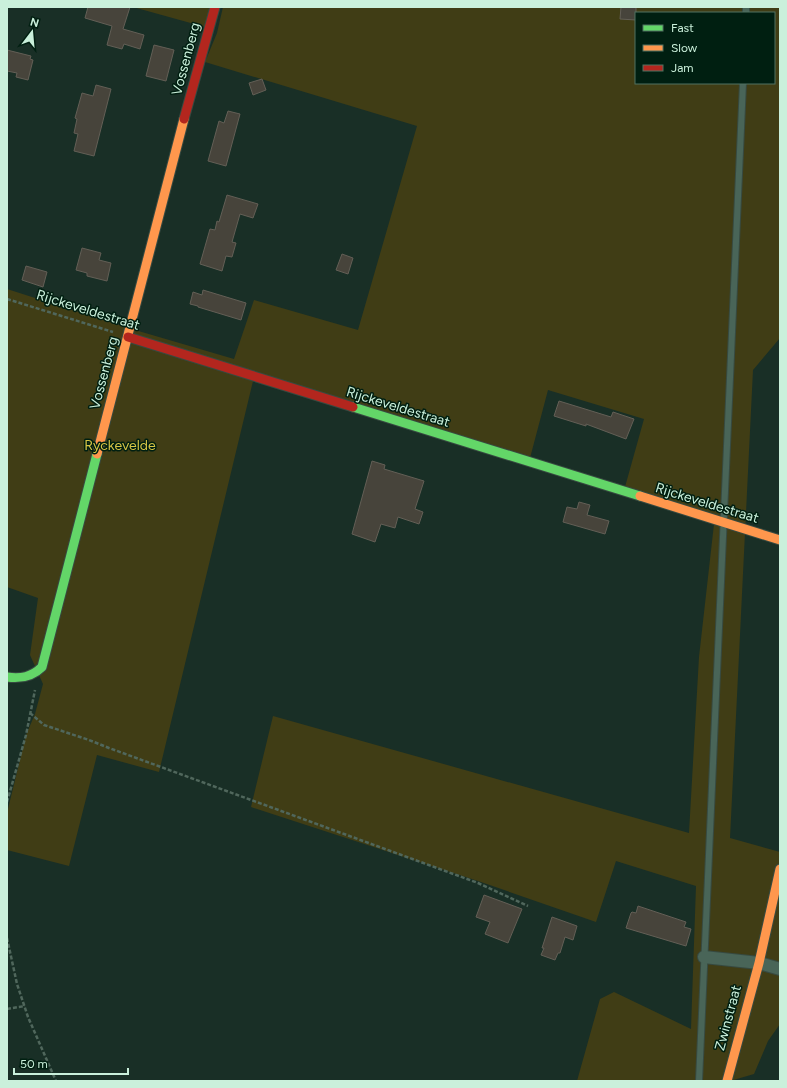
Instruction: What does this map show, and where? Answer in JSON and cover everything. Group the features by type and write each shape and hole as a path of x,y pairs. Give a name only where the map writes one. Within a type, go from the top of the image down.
{"street":[{"name":"Vossenberg","path":"35,674 42,667 45,656 196,74 215,7"},
{"name":"Rijckeveldestraat","path":"128,337 724,524 780,540"},
{"path":"7,677 17,679 35,674"},
{"name":"Zwinstraat","path":"727,1081 759,963 780,869"},
{"path":"704,957 759,963 780,969"}],"lane":[{"path":"699,1081 743,84"}],"path":[{"name":"Rijckeveldestraat","path":"7,299 128,337"},
{"path":"7,802 26,735 38,680 35,674"},
{"path":"30,713 44,725 89,740 256,803 478,883 528,906"},
{"path":"7,938 17,984 56,1081"},
{"path":"7,1009 25,1006"}],"green space":[{"path":"133,7 210,7 205,27"},
{"name":"Ryckevelde","path":"223,7 780,7 780,338 753,370 730,838 780,852 780,1024 768,1041 754,1074 730,1081 577,1081 600,999 614,992 691,1029 696,886 616,861 596,922 481,882 251,807 273,716 689,833 699,657 714,524 625,487 644,419 548,390 530,458 253,381 159,772 97,755 69,866 7,850 7,813 26,735 35,714 43,684 30,655 38,598 7,587 7,289 135,330 234,359 254,300 358,330 417,126 205,62 217,33"}],"building":[{"path":"88,7 130,7 123,29 144,35 140,49 124,44 122,49 107,45 112,26 85,18"},
{"path":"621,7 636,7 635,20 620,19"},
{"path":"154,45 174,50 166,81 146,76"},
{"path":"7,50 31,56 30,59 33,60 28,80 16,77 17,73 7,71"},
{"path":"262,79 266,90 253,95 249,83"},
{"path":"96,85 111,89 94,156 74,151 78,134 74,133 77,119 75,118 82,93 93,96"},
{"path":"228,111 240,114 226,166 208,161 219,121 224,123"},
{"path":"227,195 258,204 253,218 240,214 232,242 236,243 232,257 226,256 222,271 200,264 210,229 215,230 217,221 219,222"},
{"path":"82,248 101,253 99,260 111,263 107,281 87,276 87,273 76,270"},
{"path":"342,254 353,258 348,274 336,270"},
{"path":"26,266 47,272 43,287 22,280"},
{"path":"203,290 246,303 241,320 190,304 193,292 202,295"},
{"path":"559,401 611,417 613,412 634,419 626,439 586,424 586,426 554,416"},
{"path":"372,461 385,465 384,469 424,481 415,509 423,512 419,524 398,517 395,528 381,524 375,542 352,534"},
{"path":"579,502 590,505 587,515 609,521 605,534 563,522 567,507 577,509"},
{"path":"484,895 522,909 508,943 485,934 490,922 476,917"},
{"path":"638,906 686,922 684,927 691,929 686,946 626,928 631,913 636,913"},
{"path":"552,917 577,926 573,940 565,937 560,953 558,953 555,960 541,955"}],"traffic: fast":[{"path":"353,407 640,496"},
{"path":"7,677 17,678 30,675 42,667 97,454"}],"traffic: slow":[{"path":"97,454 184,119"},
{"path":"640,496 780,540"},
{"path":"727,1081 759,963 780,869"}],"traffic: jam":[{"path":"184,119 215,7"},
{"path":"128,337 353,407"}]}
